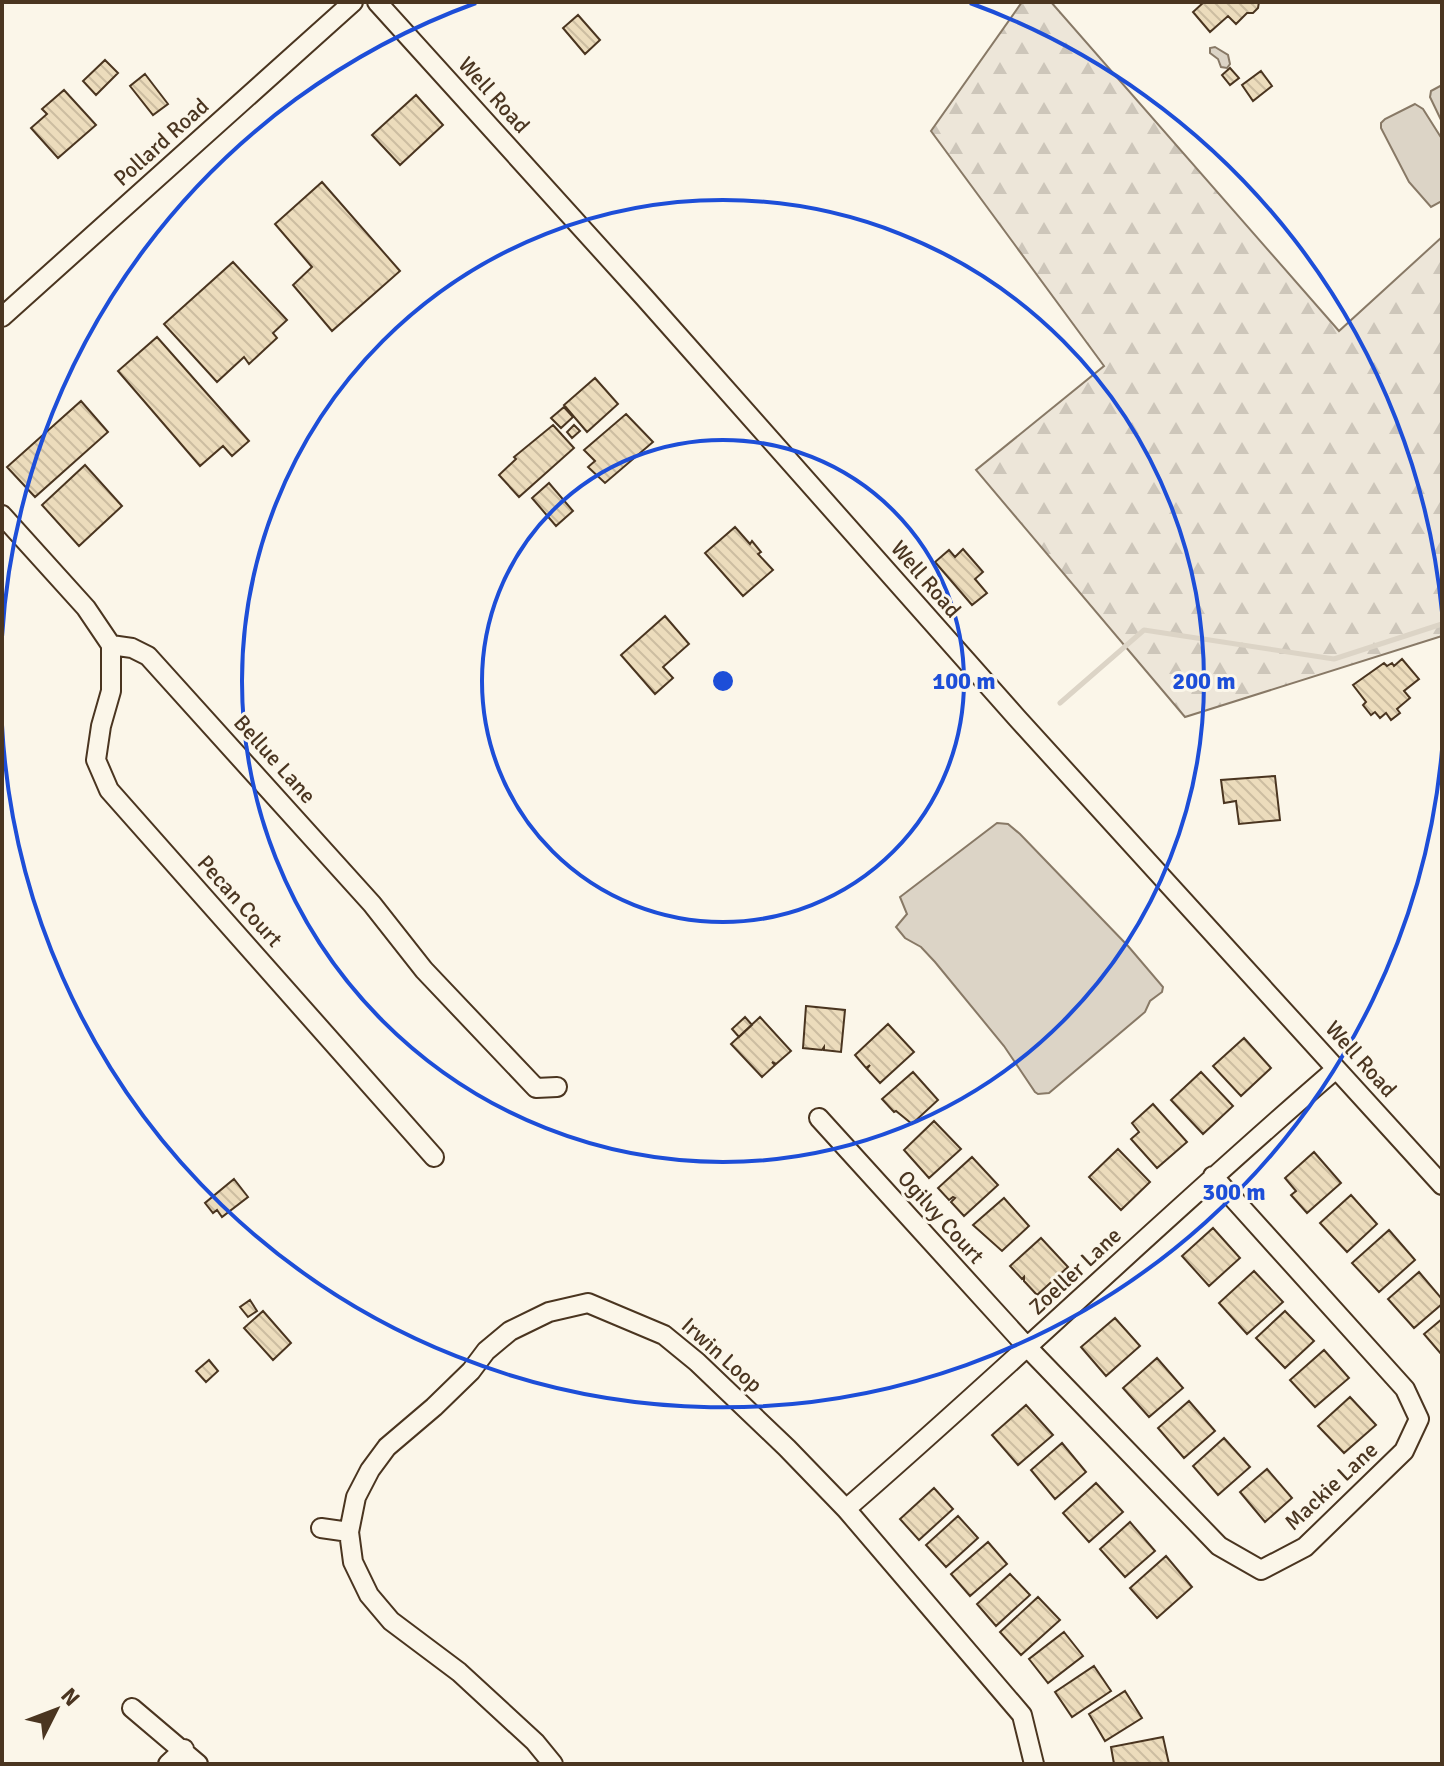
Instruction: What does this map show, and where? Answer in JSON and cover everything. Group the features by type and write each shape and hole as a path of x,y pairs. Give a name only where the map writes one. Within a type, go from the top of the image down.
{"street":[{"name":"Pollard Road","path":"2,317 353,2"},
{"name":"Well Road","path":"377,2 640,292 1017,718 1442,1185"},
{"path":"2,515 86,608 111,645"},
{"name":"Bellue Lane","path":"111,645 132,648 148,656 372,904 424,970 536,1088 557,1087"},
{"name":"Pecan Court","path":"111,645 111,691 96,760 109,790 434,1157"},
{"name":"Zoeller Lane","path":"846,1509 1028,1348 1213,1176 1336,1069"},
{"name":"Ogilvy Court","path":"819,1118 1028,1348"},
{"name":"Mackie Lane","path":"1028,1348 1219,1546 1261,1570 1305,1547 1404,1451 1419,1419 1405,1389 1213,1176"},
{"name":"Irwin Loop","path":"553,1764 535,1742 459,1672 391,1621 369,1595 353,1562 349,1532 356,1497 387,1447 471,1371 486,1351 510,1331 549,1312 588,1303 664,1335 739,1402 846,1509 1022,1715 1034,1764"},
{"path":"321,1528 349,1532"},
{"path":"132,1708 198,1764"},
{"path":"168,1764 184,1749"}],"green space":[{"path":"1022,2 1051,2 1339,331 1442,237 1442,636 1185,717 976,470 1104,366 931,131"}],"shaded area":[{"path":"1215,47 1228,55 1230,64 1227,68 1221,67 1218,59 1210,53 1210,48"},
{"path":"1442,85 1442,122 1430,97 1431,91"},
{"path":"1415,104 1423,109 1442,139 1442,201 1431,207 1409,182 1381,128 1385,119"},
{"path":"997,823 1008,824 1020,834 1128,946 1163,987 1145,1012 1049,1093 1035,1092 1004,1046 935,962 896,927 907,914 900,897"}],"building":[{"path":"1204,2 1259,2 1253,13 1247,13 1236,24 1228,16 1210,32 1193,12"},
{"path":"578,15 600,40 585,54 563,28"},
{"path":"105,60 118,73 96,95 83,81"},
{"path":"1230,68 1239,78 1230,85 1222,75"},
{"path":"1261,71 1272,86 1253,101 1242,85"},
{"path":"145,74 168,104 153,115 130,86"},
{"path":"64,90 96,125 58,158 31,128 47,114 42,109"},
{"path":"416,95 443,125 400,165 372,135"},
{"path":"322,182 400,271 332,331 293,285 312,267 275,224"},
{"path":"233,262 287,320 273,333 277,338 249,364 244,357 217,382 164,324"},
{"path":"157,337 249,441 232,456 223,446 200,466 118,371"},
{"path":"595,378 618,404 587,432 564,405"},
{"path":"81,401 108,432 35,497 7,467"},
{"path":"564,407 573,417 561,428 551,418"},
{"path":"626,414 653,442 605,483 588,467 595,461 584,450"},
{"path":"553,425 574,448 519,497 499,475 516,459 514,457"},
{"path":"574,425 580,431 572,438 567,432"},
{"path":"85,465 122,506 79,546 42,505"},
{"path":"549,483 573,511 556,526 532,498"},
{"path":"735,527 750,544 752,541 761,552 758,554 773,570 743,596 705,553"},
{"path":"963,549 983,572 975,579 987,593 972,605 935,562 949,550 955,557"},
{"path":"665,616 689,644 663,667 673,678 655,694 621,655"},
{"path":"1402,659 1419,679 1404,691 1410,698 1397,709 1400,713 1391,720 1386,713 1380,718 1375,712 1371,715 1363,705 1366,702 1353,685 1384,663 1394,666"},
{"path":"1275,776 1280,820 1239,824 1236,801 1224,803 1221,780"},
{"path":"806,1006 845,1010 841,1052 824,1050 824,1047 822,1050 803,1048"},
{"path":"745,1017 752,1025 739,1037 732,1029"},
{"path":"760,1017 791,1051 776,1064 772,1062 775,1065 762,1077 731,1044"},
{"path":"888,1024 914,1052 880,1083 867,1069 870,1065 866,1068 855,1055"},
{"path":"1244,1038 1271,1068 1241,1096 1213,1066"},
{"path":"913,1072 938,1100 912,1124 882,1099"},
{"path":"1201,1072 1233,1106 1203,1134 1171,1100"},
{"path":"1153,1104 1187,1142 1157,1168 1131,1139 1139,1132 1132,1123"},
{"path":"934,1121 961,1149 929,1178 904,1150"},
{"path":"1118,1149 1150,1182 1121,1210 1089,1177"},
{"path":"1314,1152 1341,1183 1307,1213 1291,1195 1296,1191 1285,1178"},
{"path":"972,1157 998,1185 964,1216 951,1202 955,1198 949,1200 938,1188"},
{"path":"234,1179 248,1197 222,1217 217,1210 213,1213 205,1203"},
{"path":"1351,1195 1377,1224 1347,1252 1320,1223"},
{"path":"1004,1198 1029,1226 1002,1251 973,1225"},
{"path":"1213,1228 1240,1258 1209,1286 1182,1256"},
{"path":"1389,1230 1415,1260 1379,1292 1352,1263"},
{"path":"1041,1238 1068,1267 1037,1295 1024,1277 1022,1279 1010,1266"},
{"path":"1254,1271 1283,1302 1247,1334 1219,1303"},
{"path":"1419,1272 1442,1299 1442,1304 1414,1328 1388,1299"},
{"path":"250,1300 257,1311 248,1317 240,1307"},
{"path":"263,1311 291,1343 273,1360 244,1328"},
{"path":"1285,1311 1314,1341 1285,1368 1256,1338"},
{"path":"1115,1318 1140,1346 1106,1376 1081,1347"},
{"path":"1442,1319 1442,1355 1424,1334"},
{"path":"1324,1350 1349,1378 1315,1407 1290,1380"},
{"path":"1157,1358 1183,1388 1149,1417 1123,1388"},
{"path":"209,1360 218,1371 206,1382 196,1371"},
{"path":"1350,1397 1376,1425 1344,1453 1318,1426"},
{"path":"1189,1401 1215,1431 1184,1458 1158,1428"},
{"path":"1026,1405 1053,1435 1018,1465 992,1435"},
{"path":"1224,1438 1250,1467 1218,1495 1193,1466"},
{"path":"1062,1443 1086,1472 1055,1499 1031,1470"},
{"path":"1267,1469 1292,1498 1265,1522 1240,1492"},
{"path":"1096,1483 1123,1512 1089,1542 1063,1513"},
{"path":"934,1488 953,1509 919,1540 900,1519"},
{"path":"958,1516 978,1538 946,1567 926,1545"},
{"path":"1130,1522 1155,1551 1125,1577 1100,1549"},
{"path":"988,1542 1007,1564 970,1596 951,1574"},
{"path":"1166,1556 1192,1587 1157,1618 1130,1588"},
{"path":"1010,1574 1030,1595 996,1626 977,1604"},
{"path":"1038,1597 1060,1620 1021,1655 1000,1632"},
{"path":"1064,1632 1083,1656 1048,1683 1029,1659"},
{"path":"1094,1666 1111,1691 1072,1717 1055,1692"},
{"path":"1125,1691 1142,1718 1105,1741 1089,1714"},
{"path":"1163,1737 1169,1764 1114,1764 1111,1747"}],"waterway":[{"path":"1060,703 1144,630 1334,659 1442,624"}]}
